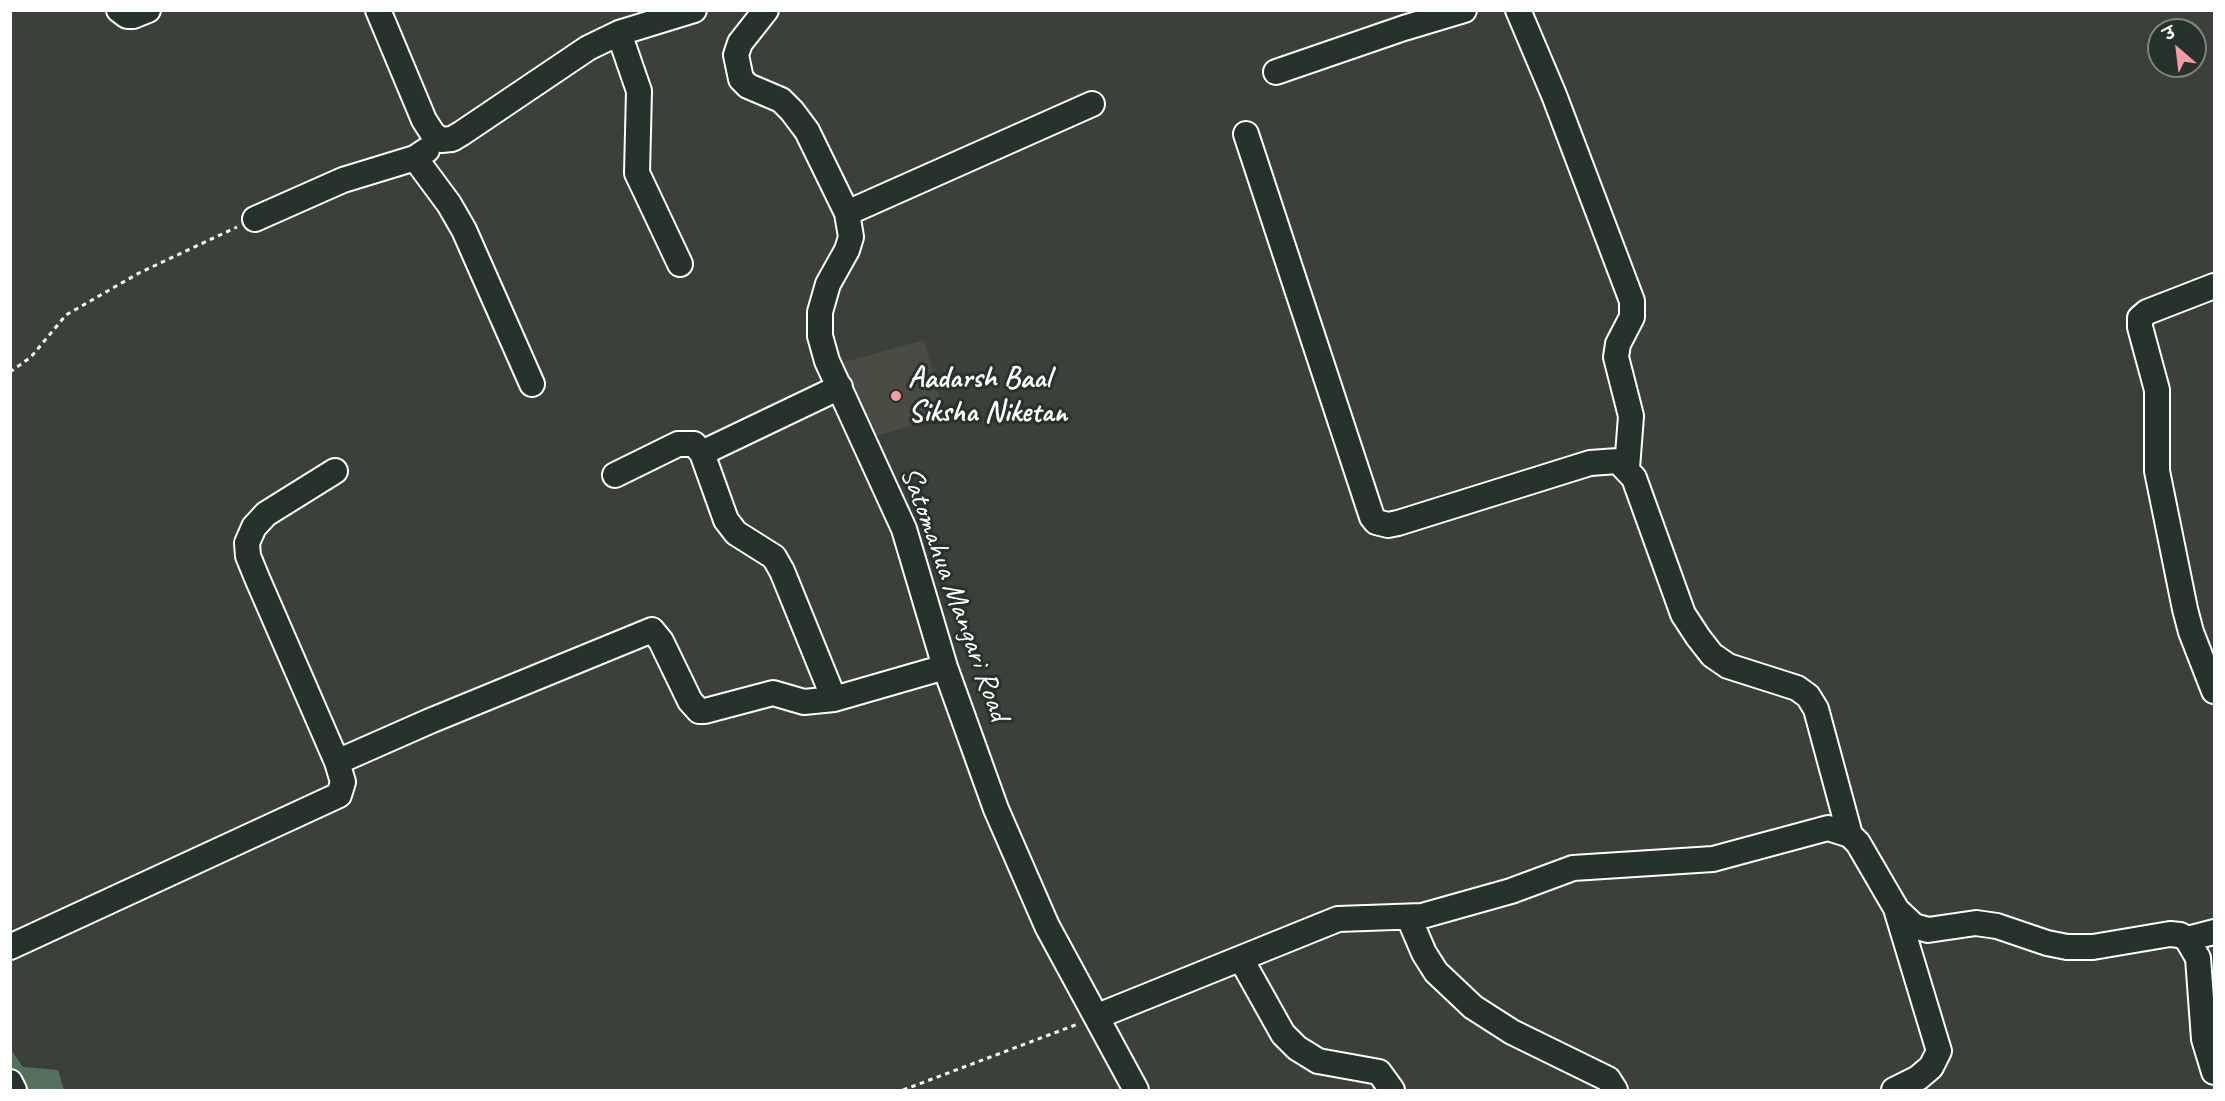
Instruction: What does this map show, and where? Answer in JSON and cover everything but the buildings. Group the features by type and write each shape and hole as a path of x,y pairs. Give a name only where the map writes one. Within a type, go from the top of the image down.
{"street":[{"path":"119,10 127,16 148,10"},
{"path":"378,10 424,120 433,134 441,140"},
{"path":"255,219 343,180 414,158 441,140 452,139 462,133 566,62 619,33 694,10"},
{"name":"Satomahua Mangari Road","path":"766,10 740,42 735,55 741,79 748,86 781,100 792,111 807,132 847,213 851,237 847,250 828,284 820,312 820,336 827,361 904,529 945,667 996,809 1047,926 1098,1016 1136,1090"},
{"path":"1276,72 1464,10"},
{"path":"1518,10 1554,95 1632,301 1632,317 1618,344 1616,357 1630,416 1631,439 1627,468"},
{"path":"619,33 639,91 637,173 681,264"},
{"path":"847,213 1092,104"},
{"path":"1246,134 1365,496 1376,522 1388,525 1398,523 1590,463 1618,461 1627,468 1641,492 1683,615 1712,655 1728,666 1797,688 1808,696 1816,709 1850,835"},
{"path":"414,158 449,204 464,230 532,384"},
{"path":"2214,286 2147,312 2140,318 2140,327 2157,390 2157,471 2185,609 2191,632 2214,691"},
{"path":"702,453 840,387"},
{"path":"615,475 678,444 694,444 702,453 726,520 736,533 774,557 782,571 834,699"},
{"path":"10,947 339,795 343,782 337,762 257,578 248,556 247,543 254,527 266,514 335,471"},
{"path":"337,762 430,721 652,630 657,634 690,700 699,711 773,693 804,702 834,699 945,667"},
{"path":"1098,1016 1338,919 1409,918 1460,907 1573,868 1713,859 1828,828 1850,835 1858,843 1897,910 1939,1051 1931,1067 1894,1090"},
{"path":"1897,910 1914,926 1928,930 1976,923 1997,926 2047,943 2067,947 2093,947 2170,934 2180,935 2187,939 2198,958 2204,1040 2214,1072"},
{"path":"1409,918 1424,953 1436,972 1473,1007 1512,1032 1608,1078 1615,1090"},
{"path":"2187,939 2214,932"},
{"path":"1240,959 1283,1034 1297,1048 1318,1061 1378,1072 1392,1090"},
{"path":"10,1083 14,1090"}],"path":[{"path":"10,372 31,357 66,315 139,273 255,219"},
{"path":"903,1090 1098,1016"}],"shaded area":[{"name":"Aadarsh Baal Siksha Niketan","path":"924,340 942,405 926,409 926,421 876,436 847,387 840,363"}],"green space":[{"path":"10,1048 23,1067 58,1070 64,1090 11,1090"}],"place":[{"name":"Aadarsh Baal Siksha Niketan","path":"896,396"}]}
